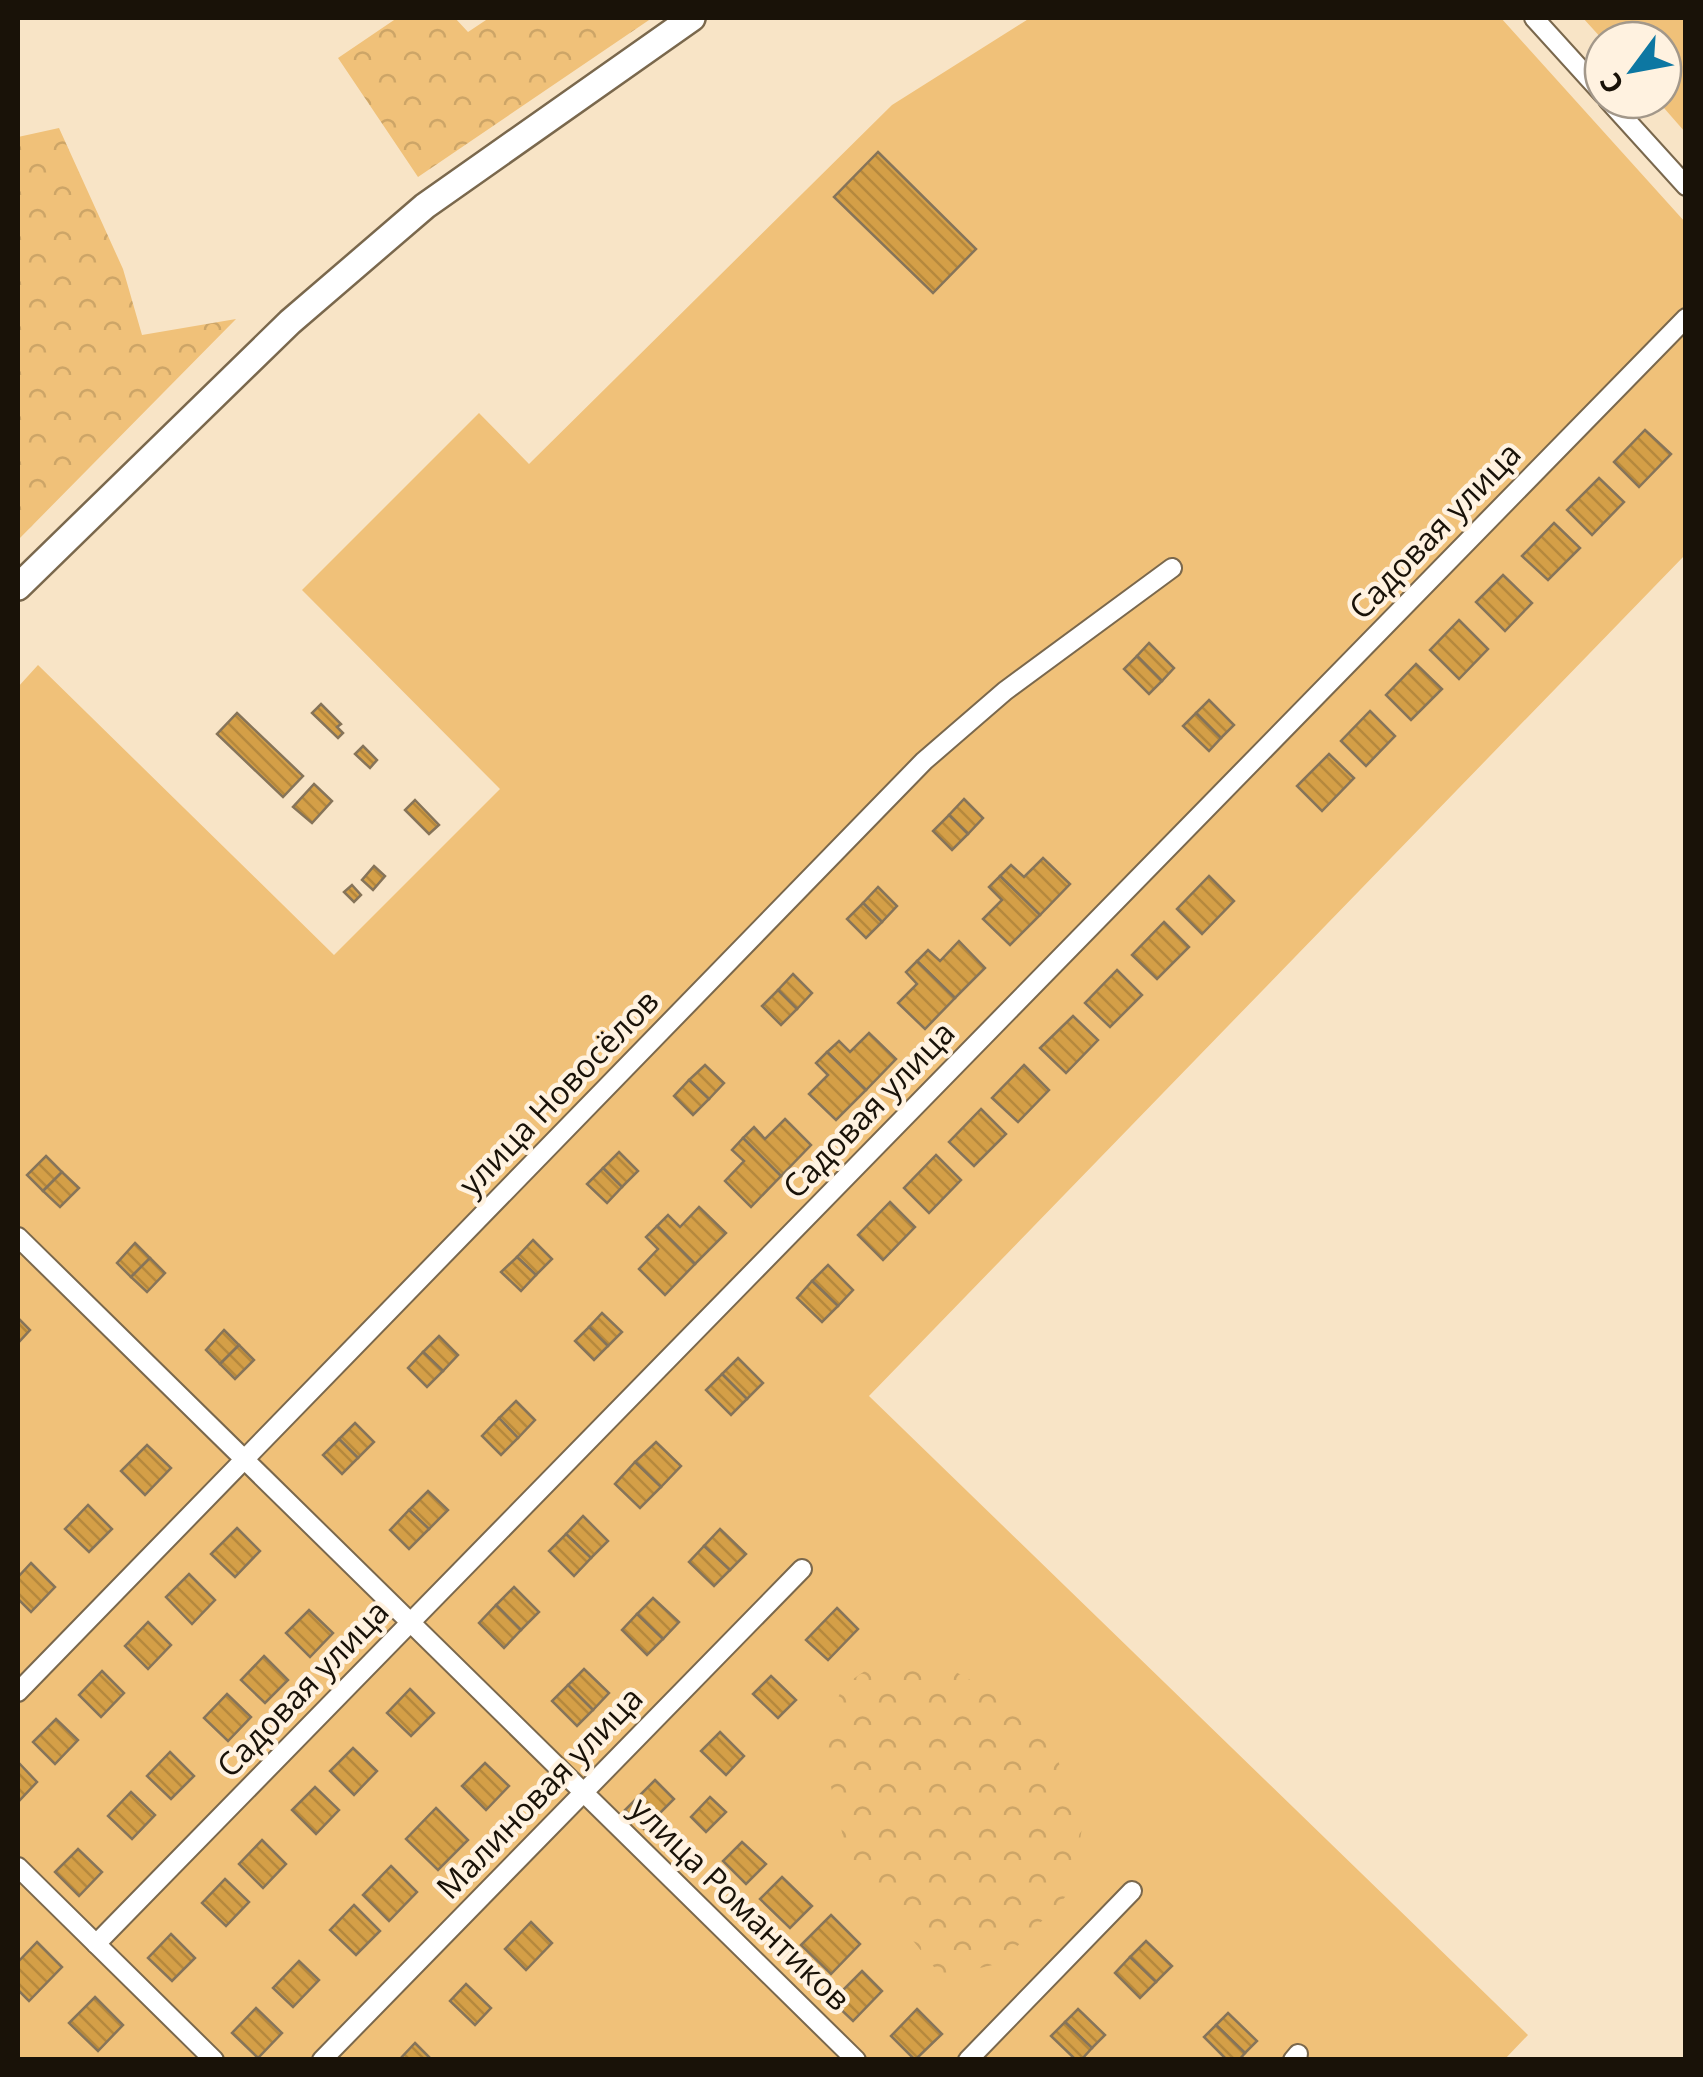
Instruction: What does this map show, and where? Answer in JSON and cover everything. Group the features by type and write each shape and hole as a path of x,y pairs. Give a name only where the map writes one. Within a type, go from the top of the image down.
{"main road":[{"path":"18,587 290,322 425,206 692,18"}],"street":[{"path":"1534,18 1583,72"},
{"path":"1627,120 1686,186"},
{"name":"Садовая улица","path":"96,1944 1686,318"},
{"name":"улица Новосёлов","path":"18,1692 924,762 1005,691 1172,568"},
{"name":"улица Романтиков","path":"18,1237 856,2060"},
{"name":"Малиновая улица","path":"322,2060 802,1568"},
{"path":"18,1867 214,2060"},
{"path":"968,2060 1132,1891"}],"green space":[{"path":"397,18 455,18 468,32 489,18 652,18 418,177 338,58"},
{"path":"1030,18 1501,18 1583,109 1583,120 1593,120 1685,222 1685,555 869,1396 1528,2035 1504,2060 18,2059 18,687 38,665 334,955 500,789 302,590 479,413 529,464 892,105"},
{"path":"1685,18 1685,132 1674,120 1683,120 1683,20 1585,20"},
{"path":"59,128 123,269 142,335 236,319 18,540 18,137"},
{"path":"936,1661 1044,1721 1082,1828 1071,1891 1001,1963 942,1977 867,1883 846,1849 820,1741 843,1686 875,1664"}],"building":[{"path":"878,152 976,249 933,293 834,197"},
{"path":"1645,430 1671,454 1639,487 1614,462"},
{"path":"1599,478 1624,502 1592,535 1567,510"},
{"path":"1554,523 1580,548 1548,580 1522,556"},
{"path":"1503,575 1532,603 1505,631 1476,602"},
{"path":"1459,620 1488,649 1459,679 1430,650"},
{"path":"1149,643 1174,668 1162,681 1137,656"},
{"path":"1137,656 1162,681 1149,694 1124,669"},
{"path":"1416,664 1442,689 1411,720 1386,695"},
{"path":"1209,700 1234,725 1221,738 1196,713"},
{"path":"321,704 341,724 337,727 343,733 338,738 312,713"},
{"path":"1370,711 1395,736 1366,766 1341,741"},
{"path":"237,713 303,776 283,797 217,734"},
{"path":"1196,713 1221,738 1209,751 1183,726"},
{"path":"363,746 377,760 370,768 355,754"},
{"path":"1329,754 1354,778 1322,811 1297,786"},
{"path":"314,784 332,801 312,823 293,807"},
{"path":"964,799 983,818 968,834 949,815"},
{"path":"415,800 439,825 429,834 405,810"},
{"path":"949,815 968,834 952,850 933,831"},
{"path":"1043,858 1070,884 1040,915 1000,876 1011,865 1024,877"},
{"path":"374,866 385,876 373,890 362,880"},
{"path":"1000,876 1040,915 1010,945 983,919 1002,900 989,887"},
{"path":"1209,876 1234,901 1202,934 1177,909"},
{"path":"352,885 361,895 354,902 344,892"},
{"path":"878,887 897,906 882,922 863,903"},
{"path":"863,903 882,922 866,938 847,919"},
{"path":"1164,922 1189,947 1157,979 1132,955"},
{"path":"959,941 985,968 955,998 917,961 928,950 940,961"},
{"path":"917,961 955,998 925,1029 898,1003 917,984 906,972"},
{"path":"1117,970 1142,995 1110,1027 1085,1003"},
{"path":"793,974 812,993 797,1009 778,990"},
{"path":"778,990 797,1009 781,1025 762,1006"},
{"path":"1073,1016 1098,1040 1066,1073 1040,1048"},
{"path":"869,1033 896,1059 866,1090 827,1052 839,1041 850,1052"},
{"path":"827,1052 866,1090 836,1120 809,1094 828,1075 816,1063"},
{"path":"705,1065 724,1083 709,1099 689,1080"},
{"path":"1024,1065 1049,1090 1018,1122 992,1098"},
{"path":"689,1080 709,1099 693,1115 674,1096"},
{"path":"981,1109 1006,1134 974,1166 949,1142"},
{"path":"785,1119 811,1145 781,1176 743,1138 754,1127 765,1139"},
{"path":"743,1138 781,1176 751,1207 725,1181 744,1161 732,1150"},
{"path":"619,1152 638,1171 622,1187 603,1168"},
{"path":"936,1155 961,1180 929,1213 904,1188"},
{"path":"46,1156 62,1172 43,1191 27,1175"},
{"path":"603,1168 622,1187 607,1203 587,1184"},
{"path":"62,1172 79,1188 60,1207 43,1191"},
{"path":"890,1202 915,1227 883,1260 858,1235"},
{"path":"699,1207 726,1233 695,1264 657,1226 668,1215 680,1227"},
{"path":"657,1226 695,1264 665,1295 639,1269 658,1249 646,1237"},
{"path":"533,1240 552,1259 536,1275 517,1257"},
{"path":"135,1243 150,1258 131,1277 117,1263"},
{"path":"517,1257 536,1275 521,1291 501,1272"},
{"path":"150,1258 165,1273 147,1292 131,1277"},
{"path":"828,1265 853,1290 838,1306 812,1281"},
{"path":"812,1281 838,1306 822,1322 797,1298"},
{"path":"602,1313 622,1332 608,1346 589,1327"},
{"path":"18,1318 30,1330 18,1343"},
{"path":"589,1327 608,1346 594,1360 575,1341"},
{"path":"224,1330 239,1345 220,1364 206,1350"},
{"path":"439,1336 458,1355 443,1371 423,1352"},
{"path":"239,1345 254,1360 235,1379 220,1364"},
{"path":"423,1352 443,1371 427,1387 408,1368"},
{"path":"738,1358 763,1383 747,1399 722,1374"},
{"path":"722,1374 747,1399 731,1415 706,1390"},
{"path":"516,1401 535,1420 518,1438 499,1418"},
{"path":"499,1418 518,1438 501,1455 482,1436"},
{"path":"355,1423 374,1442 358,1458 339,1439"},
{"path":"339,1439 358,1458 342,1474 323,1455"},
{"path":"656,1442 681,1466 661,1487 635,1462"},
{"path":"147,1445 171,1468 145,1495 121,1471"},
{"path":"635,1462 661,1487 640,1508 615,1484"},
{"path":"428,1491 448,1510 429,1529 409,1510"},
{"path":"88,1505 112,1529 89,1552 65,1529"},
{"path":"409,1510 429,1529 409,1549 390,1530"},
{"path":"583,1516 608,1541 591,1558 566,1534"},
{"path":"237,1528 260,1551 235,1577 211,1554"},
{"path":"720,1529 746,1554 730,1570 704,1546"},
{"path":"566,1534 591,1558 574,1576 549,1551"},
{"path":"704,1546 730,1570 714,1586 689,1562"},
{"path":"31,1563 55,1587 31,1612 18,1599 18,1577"},
{"path":"189,1574 215,1600 192,1624 166,1597"},
{"path":"514,1587 539,1612 521,1630 496,1605"},
{"path":"653,1598 679,1622 663,1639 637,1614"},
{"path":"496,1605 521,1630 504,1648 479,1623"},
{"path":"837,1608 858,1629 828,1660 806,1640"},
{"path":"309,1610 333,1633 310,1657 286,1633"},
{"path":"637,1614 663,1639 647,1655 622,1630"},
{"path":"148,1622 171,1645 148,1669 125,1646"},
{"path":"264,1656 288,1680 265,1703 241,1680"},
{"path":"584,1669 609,1693 593,1710 568,1685"},
{"path":"102,1671 124,1693 101,1717 79,1695"},
{"path":"771,1676 796,1700 778,1718 753,1694"},
{"path":"568,1685 593,1710 577,1726 552,1701"},
{"path":"410,1689 434,1713 411,1736 387,1713"},
{"path":"227,1694 251,1717 228,1741 204,1718"},
{"path":"56,1719 78,1740 55,1764 33,1742"},
{"path":"720,1732 744,1756 726,1775 701,1751"},
{"path":"353,1748 377,1771 354,1795 330,1771"},
{"path":"170,1752 194,1776 171,1799 147,1776"},
{"path":"18,1762 37,1782 18,1802"},
{"path":"485,1763 509,1786 486,1810 462,1786"},
{"path":"655,1780 674,1799 644,1829 625,1810"},
{"path":"315,1787 339,1810 316,1834 292,1810"},
{"path":"131,1792 155,1815 132,1839 108,1816"},
{"path":"710,1797 726,1812 706,1832 691,1817"},
{"path":"436,1808 468,1840 438,1870 406,1839"},
{"path":"262,1840 286,1864 263,1888 239,1864"},
{"path":"742,1842 766,1864 746,1884 723,1861"},
{"path":"78,1849 102,1872 79,1896 55,1872"},
{"path":"391,1866 417,1892 389,1921 363,1895"},
{"path":"782,1877 812,1906 790,1928 760,1899"},
{"path":"225,1879 249,1902 226,1926 202,1903"},
{"path":"354,1905 380,1931 356,1955 330,1930"},
{"path":"831,1915 860,1944 831,1974 801,1945"},
{"path":"531,1922 552,1943 526,1970 505,1949"},
{"path":"171,1934 195,1958 172,1981 148,1958"},
{"path":"1146,1941 1172,1966 1156,1982 1130,1957"},
{"path":"37,1942 62,1967 29,2001 18,1990 18,1962"},
{"path":"1130,1957 1156,1982 1140,1998 1115,1973"},
{"path":"299,1961 319,1980 293,2007 273,1988"},
{"path":"862,1971 882,1991 853,2021 832,2001"},
{"path":"466,1984 491,2008 475,2025 450,2001"},
{"path":"95,1997 123,2025 98,2051 69,2023"},
{"path":"256,2008 282,2033 258,2058 232,2033"},
{"path":"917,2009 942,2034 915,2060 891,2036"},
{"path":"1078,2009 1105,2035 1092,2048 1065,2022"},
{"path":"1228,2013 1257,2041 1245,2053 1216,2025"},
{"path":"1065,2022 1092,2048 1081,2060 1076,2060 1051,2036"},
{"path":"1216,2025 1245,2053 1239,2060 1227,2060 1204,2037"},
{"path":"415,2043 432,2060 399,2060"}]}
